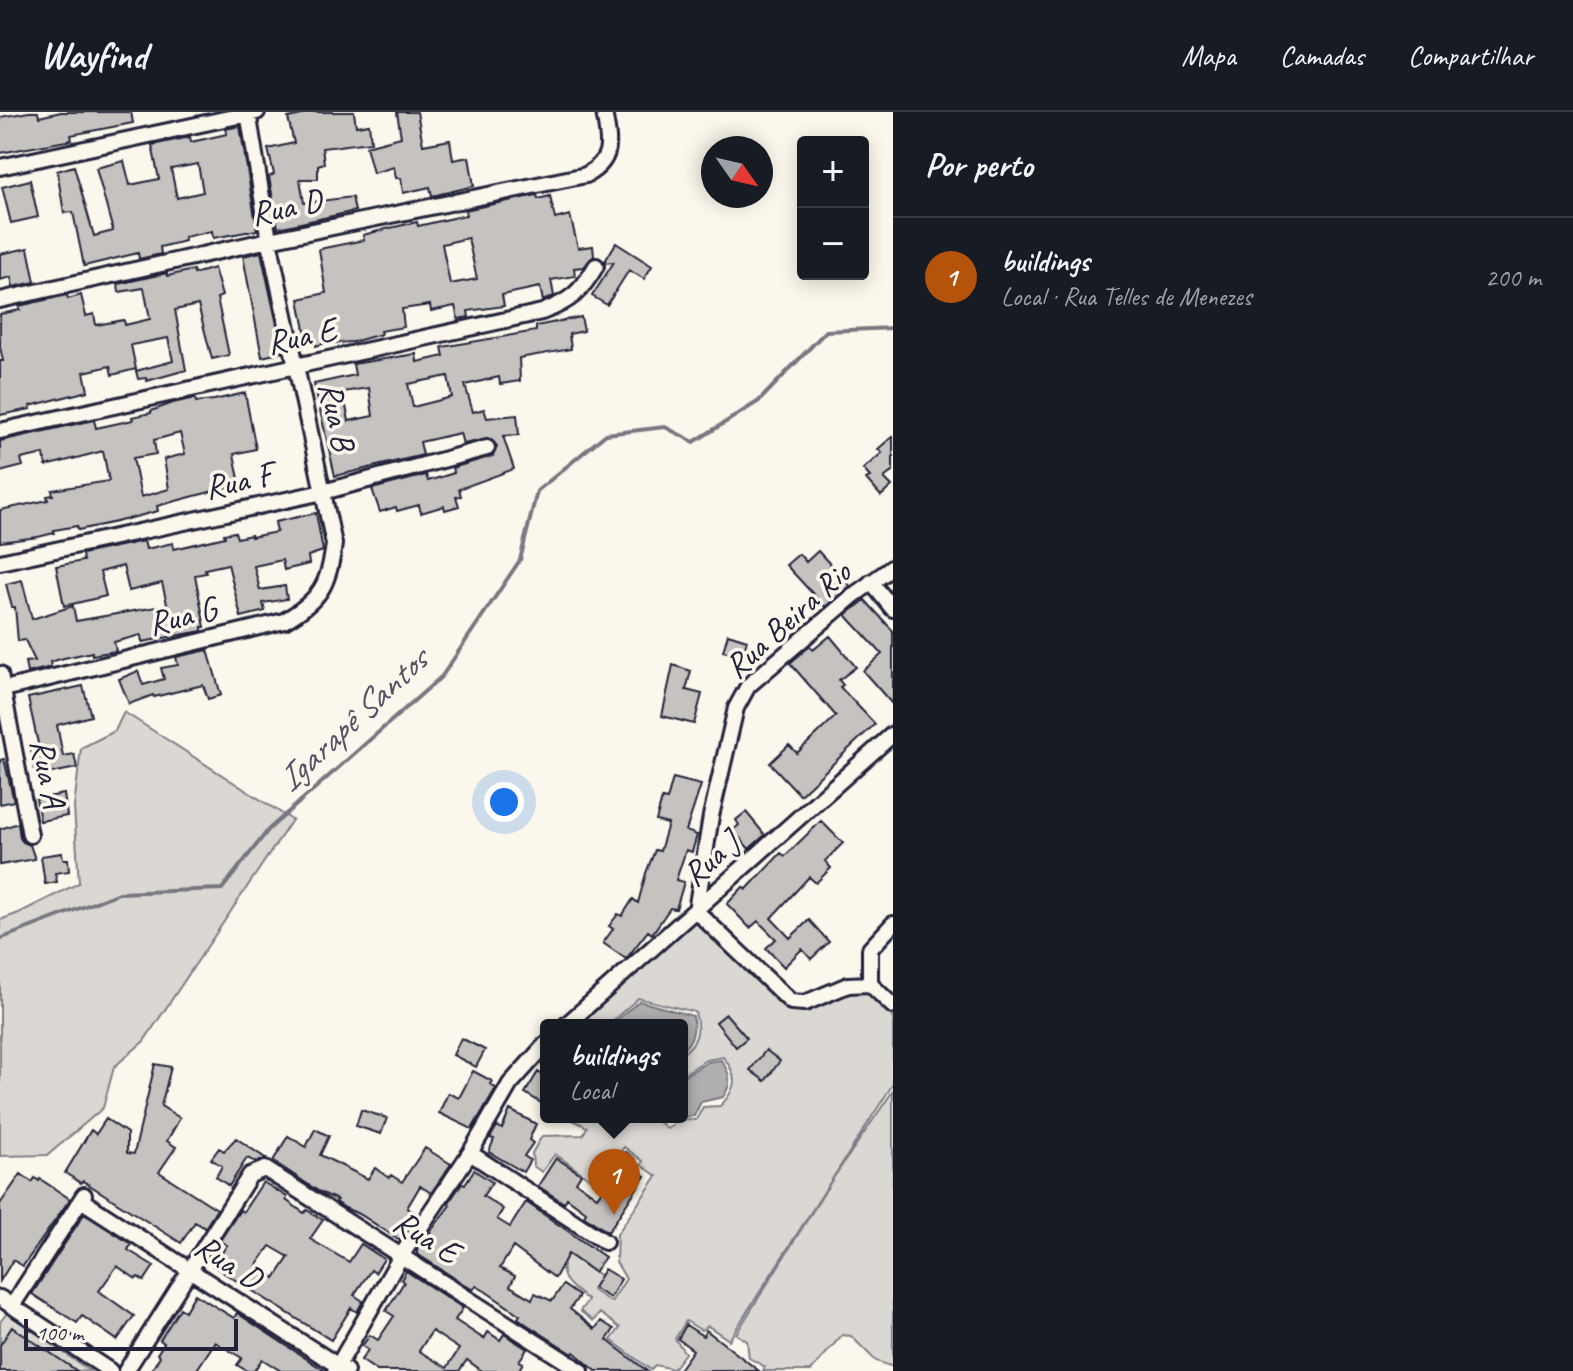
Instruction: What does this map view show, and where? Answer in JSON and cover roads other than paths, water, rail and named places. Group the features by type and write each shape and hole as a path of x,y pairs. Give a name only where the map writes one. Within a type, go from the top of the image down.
{"street":[{"name":"Rua D","path":"0,300 269,240 586,175 597,168 609,151 604,112"},
{"path":"0,167 252,113"},
{"name":"Rua B","path":"252,113 269,240 334,544"},
{"name":"Rua E","path":"0,431 542,312 570,300 583,289 596,266"},
{"name":"Rua F","path":"0,562 323,492 487,448"},
{"name":"Rua G","path":"2,690 284,621 309,604 327,581 334,544"},
{"name":"Rua Beira Rio","path":"696,911 711,816 736,708 748,686 893,567"},
{"path":"871,582 893,609"},
{"name":"Rua A","path":"0,674 30,835"},
{"name":"Rua J","path":"573,1019 893,734"},
{"path":"696,911 791,1002 805,1003 848,985 870,984"},
{"path":"893,924 870,949 870,984 893,1006"},
{"path":"340,1369 401,1256 470,1153 510,1084 540,1051"},
{"path":"470,1153 605,1242"},
{"name":"Rua E","path":"189,1272 250,1175 265,1169 581,1371"},
{"name":"Rua D","path":"6,1302 82,1198 189,1272 340,1369"},
{"path":"126,1371 189,1272"},
{"path":"6,1302 110,1371"}],"waterway":[{"name":"Igarapê Santos","path":"0,939 119,893 222,889 269,829 442,676 520,560 537,491 606,434 665,427 694,442 759,401 826,331 893,328"}],"place":[{"name":"buildings","path":"614,1215"}]}
